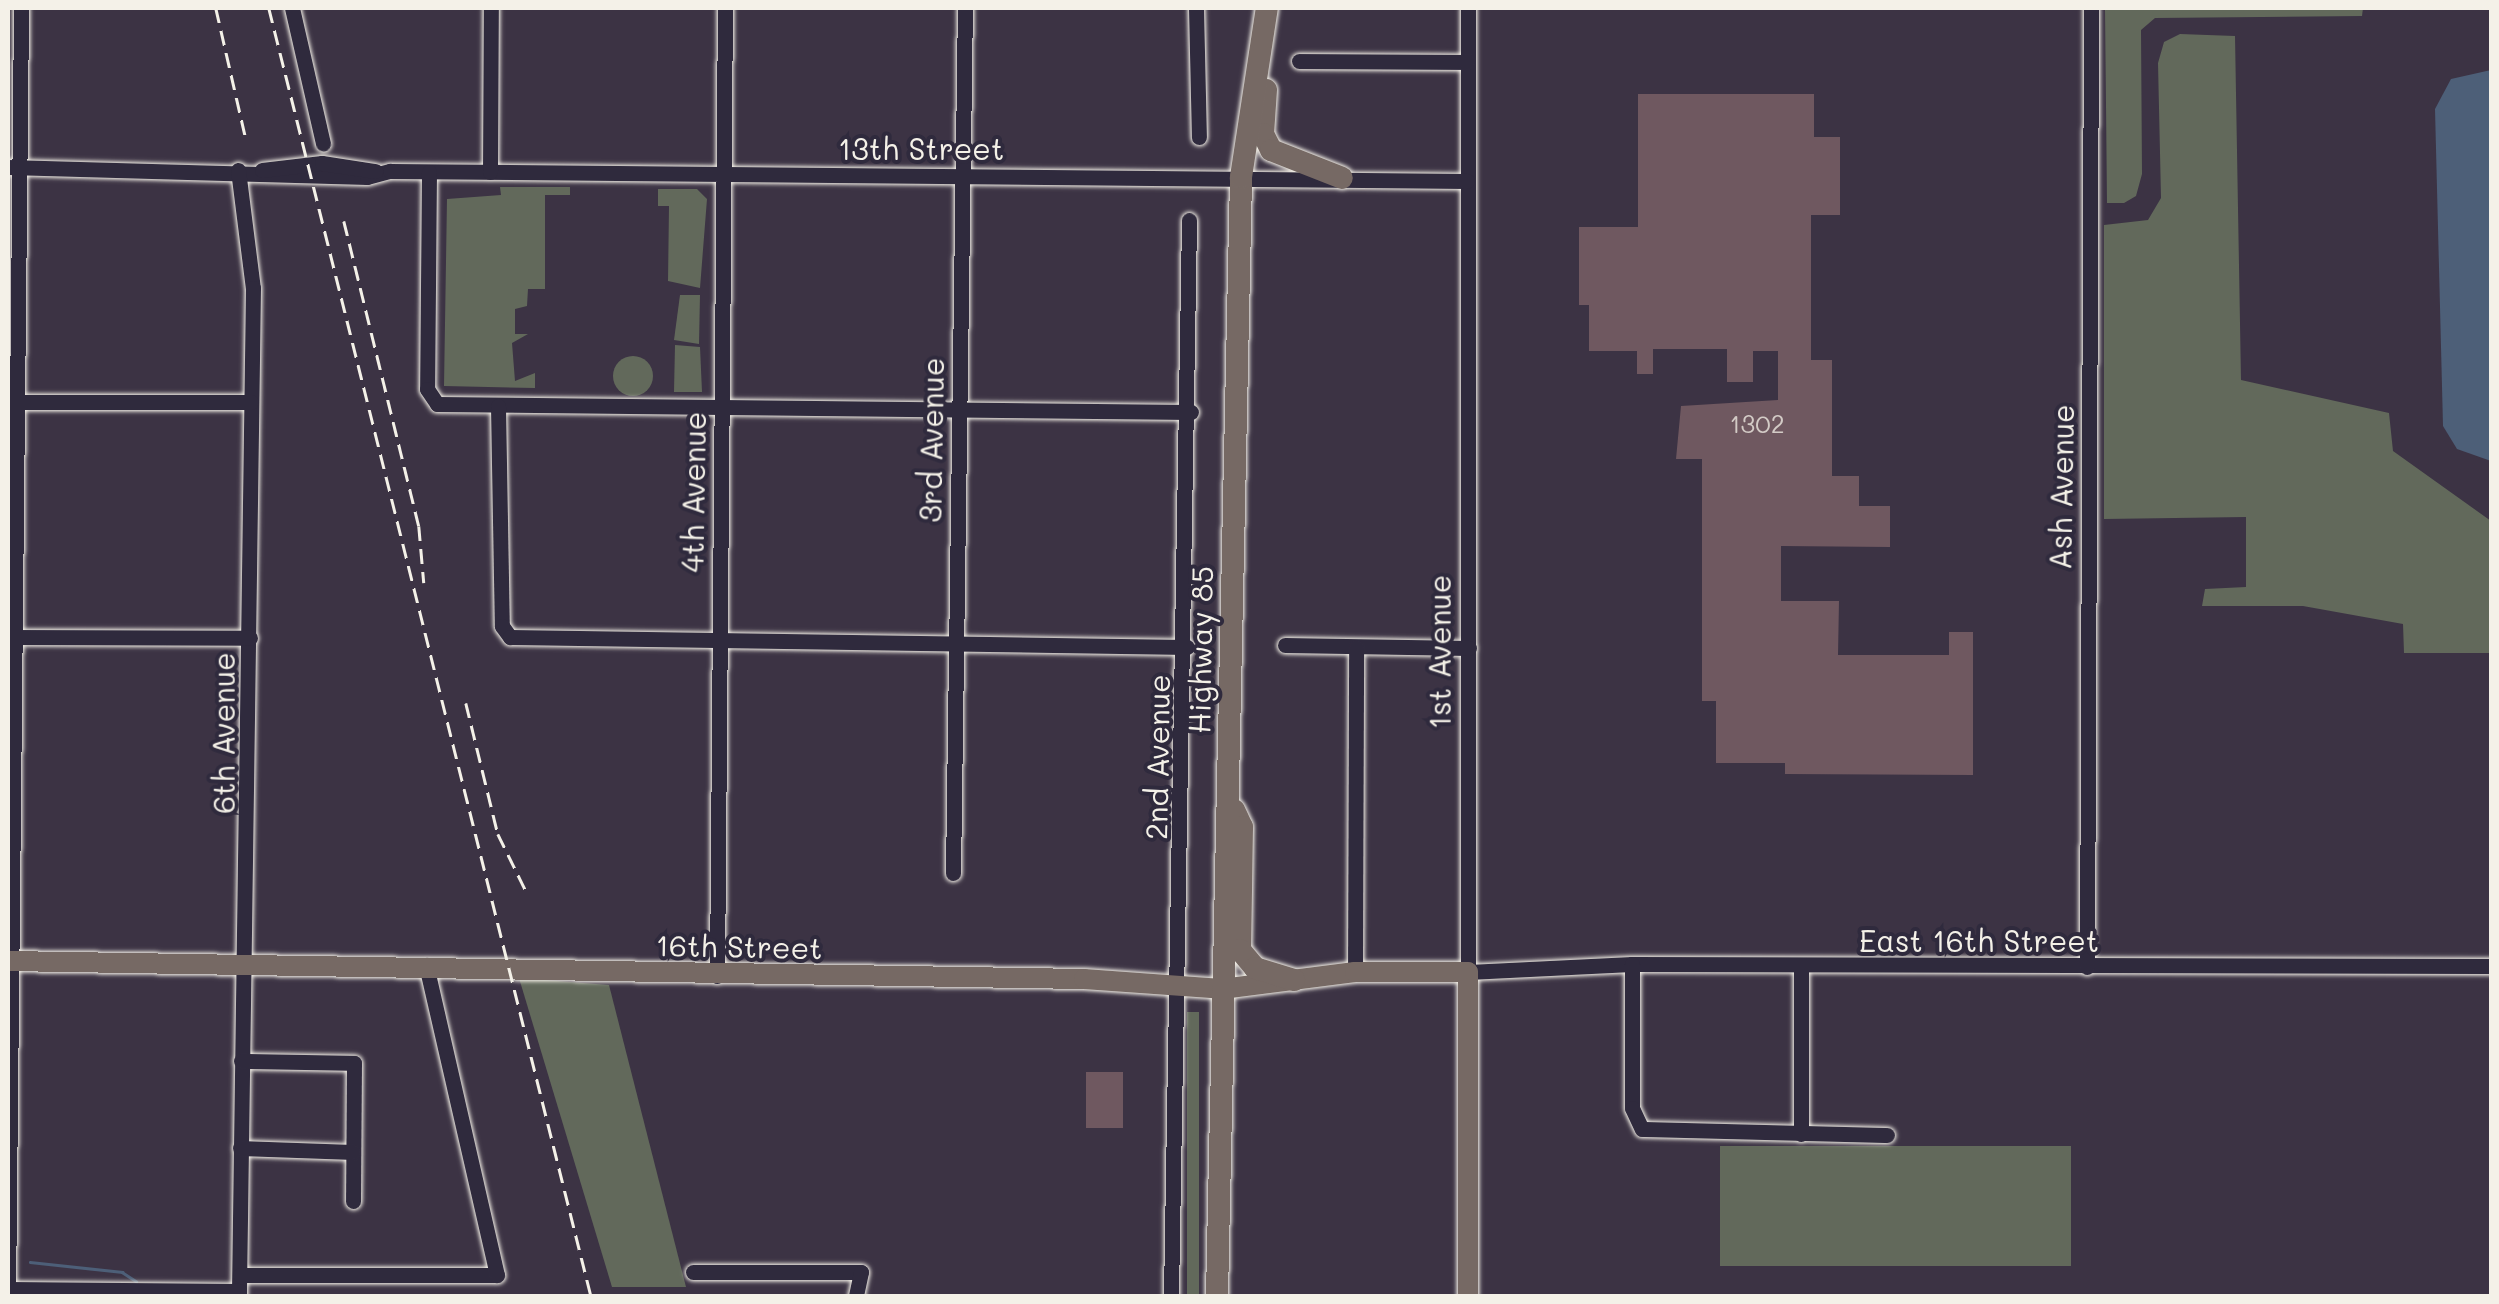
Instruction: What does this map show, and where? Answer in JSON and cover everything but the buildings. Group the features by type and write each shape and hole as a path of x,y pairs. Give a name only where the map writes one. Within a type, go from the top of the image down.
{"highway":[{"name":"Highway 85","path":"1217,1296 1241,177 1268,8"},
{"path":"1268,8 1266,142 1286,162 1320,166 1342,178"},
{"path":"1227,797 1242,826 1240,950 1254,968 1294,980"}],"main road":[{"name":"16th Street","path":"9,962 426,965 1222,989 1355,972 1468,972"},
{"name":"1st Avenue","path":"1468,972 1468,1296"}],"street":[{"path":"8,1296 14,167 21,8"},
{"path":"292,8 323,143"},
{"path":"490,172 491,8"},
{"name":"4th Avenue","path":"717,976 725,8"},
{"name":"3rd Avenue","path":"953,872 964,8"},
{"path":"1196,8 1199,137"},
{"name":"1st Avenue","path":"1468,8 1468,972"},
{"name":"Ash Avenue","path":"2087,967 2091,8"},
{"path":"1299,61 1467,62"},
{"name":"13th Street","path":"14,167 262,170 322,163 375,172 1467,181"},
{"name":"6th Avenue","path":"238,170 252,288 240,1288"},
{"path":"428,172 427,389 437,404 1190,412"},
{"name":"2nd Avenue","path":"1172,1296 1187,647 1189,220"},
{"path":"13,402 251,402"},
{"path":"498,406 507,633 524,642 1187,647"},
{"path":"11,638 250,638"},
{"path":"1284,645 1469,648"},
{"path":"1355,972 1356,647"},
{"path":"1632,964 1632,1108 1642,1129 1887,1135"},
{"name":"East 16th Street","path":"1468,972 1632,964 1801,968 2492,966"},
{"path":"8,1289 240,1288 497,1275 426,965"},
{"path":"1800,1134 1801,968"},
{"path":"241,1061 354,1063 353,1201"},
{"path":"240,1148 353,1152"},
{"path":"693,1272 861,1272 856,1296"}],"green space":[{"path":"2105,8 2363,8 2362,16 2155,18 2141,30 2142,174 2136,196 2124,203 2107,203"},
{"path":"2180,34 2235,36 2241,380 2389,413 2393,451 2491,521 2491,653 2404,653 2403,624 2303,606 2202,606 2205,589 2246,587 2246,517 2104,519 2104,225 2148,220 2161,198 2158,63 2164,42"},
{"path":"500,187 570,187 570,195 545,195 545,289 528,289 527,306 515,309 515,334 528,334 512,343 515,381 535,373 535,388 444,386 447,199 501,195"},
{"path":"658,189 697,189 707,199 700,288 668,281 669,206 658,206"},
{"path":"680,295 700,295 699,344 674,340"},
{"path":"675,345 700,347 702,392 674,392"},
{"path":"633,356 647,362 653,376 647,390 633,396 619,390 613,376 619,362"},
{"path":"519,978 609,985 686,1287 612,1287"},
{"path":"1187,1012 1199,1012 1199,1296 1187,1296"},
{"path":"1720,1146 2071,1146 2071,1266 1720,1266"}],"water":[{"path":"2492,70 2491,461 2457,449 2443,426 2435,109 2451,79"}],"waterway":[{"path":"30,1262 122,1272 136,1281"}],"railway":[{"path":"216,8 246,139"},
{"path":"269,8 591,1296"},
{"path":"344,221 419,526 424,583"},
{"path":"466,703 498,834 527,893"}]}
